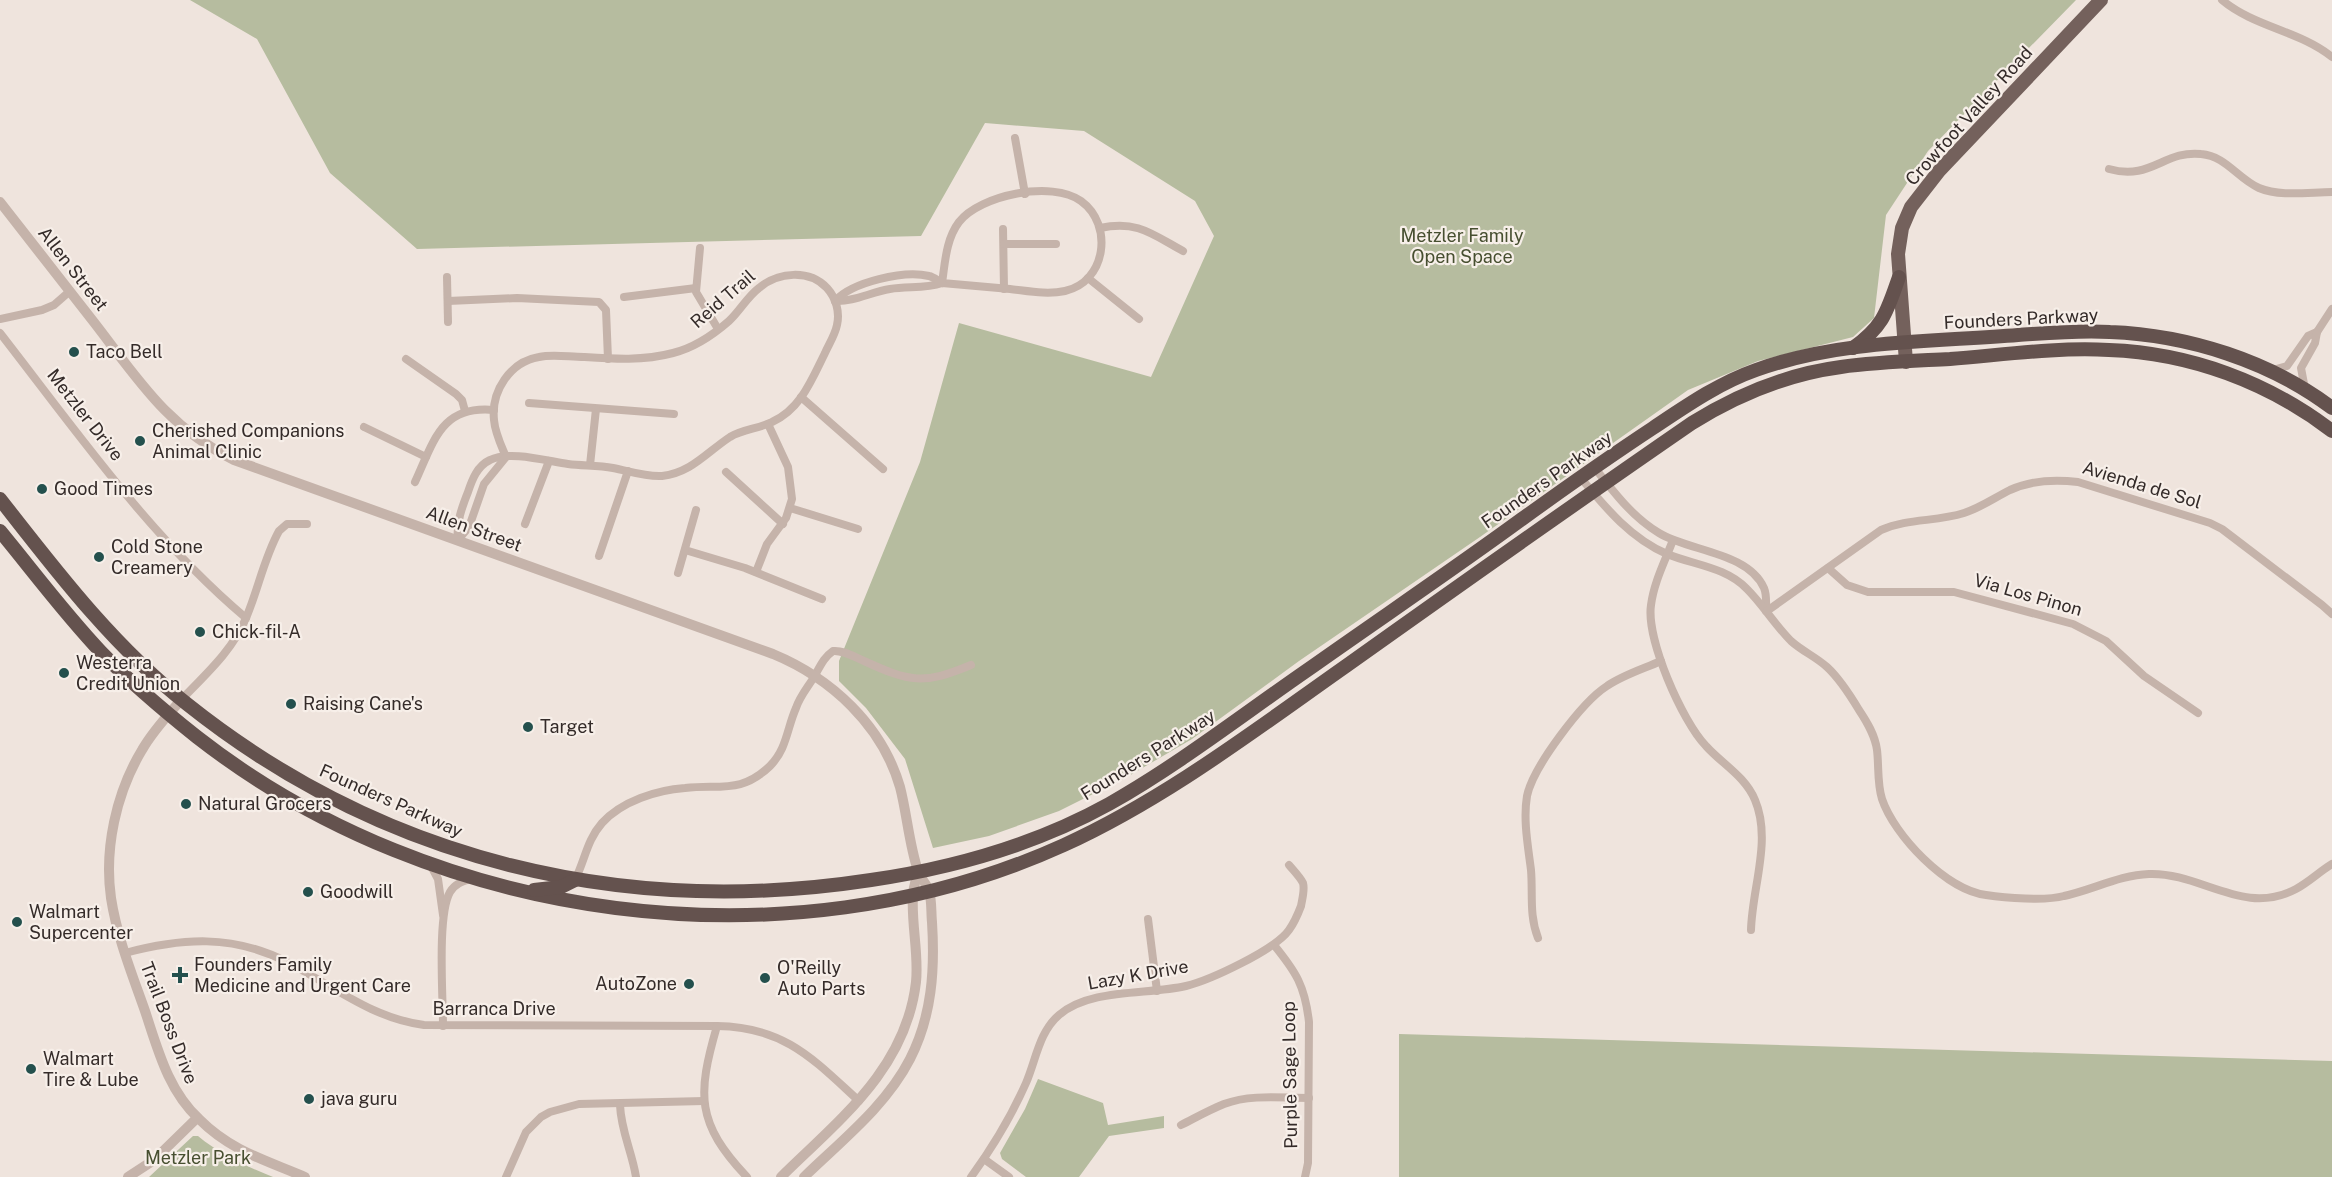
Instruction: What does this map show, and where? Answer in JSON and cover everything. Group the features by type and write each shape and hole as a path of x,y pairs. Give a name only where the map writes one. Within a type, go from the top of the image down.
{"highway":[{"path":"1853,348 1876,329 1899,277"},
{"name":"Founders Parkway","path":"0,499 115,638 181,700 271,763 358,810 421,838 471,855 496,863 575,880 657,890 759,892 840,885 918,873 1004,849 1059,828 1106,806 1196,748 1594,467 1698,398 1754,370 1819,352 1853,348 2062,332 2110,332 2185,342 2223,352 2269,370 2305,389 2332,408"},
{"name":"Founders Parkway","path":"0,531 100,651 169,714 232,762 299,804 362,836 430,864 522,891 610,907 707,915 787,914 847,907 929,891 1038,856 1099,828 1143,804 1212,760 1707,413 1761,387 1841,367 2062,350 2109,350 2147,354 2199,364 2233,375 2277,394 2304,409 2332,431"},
{"path":"522,891 561,887 575,880"}],"main road":[{"name":"Crowfoot Valley Road","path":"1906,362 1898,254 1902,228 1911,207 1939,171 2101,0"}],"street":[{"path":"2222,0 2243,15 2318,47 2332,57"},
{"path":"1015,138 1025,194"},
{"path":"2109,169 2134,173 2181,154 2205,154 2217,157 2249,182 2269,191 2332,192"},
{"path":"458,540 459,517 474,476 482,465 491,459 523,457 656,476 678,473 694,465 738,432 768,424 788,412 801,397 836,330 838,315 835,301 850,301 887,290 928,288 942,283 1058,293 1075,288 1094,270 1101,254 1100,228 1090,209 1074,197 1056,192 1025,194 984,203 964,216 951,236 942,283"},
{"name":"Allen Street","path":"0,202 156,403 187,432 210,448 238,462 773,654 815,675 836,691 858,713 888,758 903,800 918,873"},
{"path":"1100,228 1131,225 1183,250"},
{"path":"1003,229 1004,289"},
{"path":"1004,244 1056,244"},
{"path":"700,248 696,288 698,297 718,329"},
{"name":"Reid Trail","path":"507,458 495,426 495,400 503,381 513,370 529,360 551,356 643,358 675,352 695,344 718,329 734,316 758,288 784,276 797,274 815,279 829,291 835,301"},
{"path":"447,277 448,322"},
{"path":"1088,278 1139,319"},
{"path":"624,297 696,288"},
{"path":"0,319 42,310 54,305 70,291"},
{"path":"448,301 517,298 599,302 606,310 608,359"},
{"path":"2305,389 2301,368 2315,343 2317,332 2332,309"},
{"path":"2269,370 2287,366 2308,336 2317,332"},
{"name":"Metzler Drive","path":"0,333 153,527 216,592 246,618"},
{"path":"406,359 456,394 465,411"},
{"path":"801,397 884,469"},
{"path":"529,403 674,414"},
{"path":"590,465 596,409"},
{"path":"415,482 444,424 465,411 494,410"},
{"path":"756,572 767,544 783,524 790,508 792,489 789,467 768,424"},
{"path":"364,427 426,457"},
{"path":"458,540 469,527 484,484 507,458"},
{"path":"525,524 549,461"},
{"path":"1594,467 1642,522 1673,540 1718,554 1752,573 1763,585 1767,611"},
{"path":"599,556 628,471"},
{"path":"726,472 783,524"},
{"path":"1580,477 1631,532 1668,554 1728,574 1746,587 1791,640 1826,666 1861,713 1874,738 1882,798 1897,827 1931,866 1946,879 1966,890 1986,896 2052,898 2135,875 2159,873 2184,878 2239,897 2252,899 2273,897 2295,890 2332,864"},
{"name":"Avienda de Sol","path":"1767,611 1881,530 1904,521 1963,514 2024,485 2063,480 2078,482 2210,523 2222,529 2332,615"},
{"path":"790,508 858,529"},
{"path":"678,573 696,510"},
{"name":"Trail Boss Drive","path":"305,1177 224,1142 197,1118 179,1097 166,1072 125,953 115,919 109,886 111,838 121,797 130,772 143,747 236,638 246,618 279,531 287,524 307,524"},
{"path":"1673,540 1656,583 1650,606 1651,627 1661,661 1697,737 1742,780 1755,799 1762,837 1751,930"},
{"path":"685,550 756,572 822,599"},
{"name":"Via Los Pinon","path":"1827,568 1846,585 1868,592 1954,592 2073,624 2106,642 2144,676 2198,713"},
{"path":"575,880 585,852 597,830 610,816 628,804 650,795 677,789 736,786 760,774 768,767 780,754 797,705 825,659 835,651 844,652 912,679 939,677 971,665"},
{"path":"1538,938 1531,913 1531,874 1526,821 1527,796 1533,777 1546,755 1597,693 1615,681 1661,661"},
{"path":"430,864 438,879 443,917 443,1026"},
{"name":"Lazy K Drive","path":"970,1177 1017,1102 1042,1039 1056,1018 1074,1005 1091,999 1188,986 1274,945 1289,931 1303,898 1303,884 1289,865"},
{"path":"804,1177 890,1090 916,1045 931,994 933,943 929,891 918,873"},
{"path":"890,1090 887,1082 892,1058 909,1017 916,981 917,945 913,894 918,873"},
{"path":"443,917 452,889 473,878"},
{"path":"1148,918 1157,991"},
{"name":"Barranca Drive","path":"125,953 179,941 221,942 243,946 286,961 375,1012 409,1023 443,1026 717,1026 755,1030 789,1042 814,1060 859,1101"},
{"name":"Purple Sage Loop","path":"1274,945 1288,962 1305,993 1309,1022 1308,1163 1305,1177"},
{"path":"717,1026 705,1068 704,1101 708,1121 716,1138 728,1157 747,1177"},
{"path":"781,1177 859,1101 892,1058"},
{"path":"1181,1125 1224,1104 1260,1097 1309,1098"},
{"path":"506,1177 526,1132 541,1117 564,1107 579,1104 620,1105 704,1101"},
{"path":"620,1105 621,1123 636,1177"},
{"path":"128,1177 153,1160 197,1118"},
{"path":"984,1158 1009,1177"}],"green space":[{"name":"Metzler Family Open Space","path":"190,0 2076,0 1928,151 1886,215 1874,318 1853,337 1758,361 1688,390 1299,661 1192,739 1127,777 1059,811 989,836 933,848 905,759 866,708 839,681 839,661 920,462 959,323 1151,377 1214,236 1195,201 1084,131 985,123 921,236 417,249 330,173 257,39"},
{"path":"1399,1034 2332,1061 2332,1177 1399,1177"},
{"path":"1038,1079 1103,1103 1108,1125 1164,1116 1164,1128 1109,1136 1079,1177 1026,1177 1002,1159 1000,1153 1025,1109"},
{"name":"Metzler Park","path":"193,1136 198,1136 234,1160 273,1177 149,1177"}],"place":[{"name":"Taco Bell","path":"74,352"},
{"name":"Cherished Companions Animal Clinic","path":"140,441"},
{"name":"Good Times","path":"42,489"},
{"name":"Cold Stone Creamery","path":"99,557"},
{"name":"Chick-fil-A","path":"200,632"},
{"name":"Westerra Credit Union","path":"64,673"},
{"name":"Raising Cane's","path":"291,704"},
{"name":"Target","path":"528,727"},
{"name":"Natural Grocers","path":"186,804"},
{"name":"Goodwill","path":"308,892"},
{"name":"Walmart Supercenter","path":"17,922"},
{"name":"Founders Family Medicine and Urgent Care","path":"180,975"},
{"name":"O'Reilly Auto Parts","path":"765,978"},
{"name":"AutoZone","path":"689,984"},
{"name":"Walmart Tire & Lube","path":"31,1069"},
{"name":"java guru","path":"309,1099"}]}
